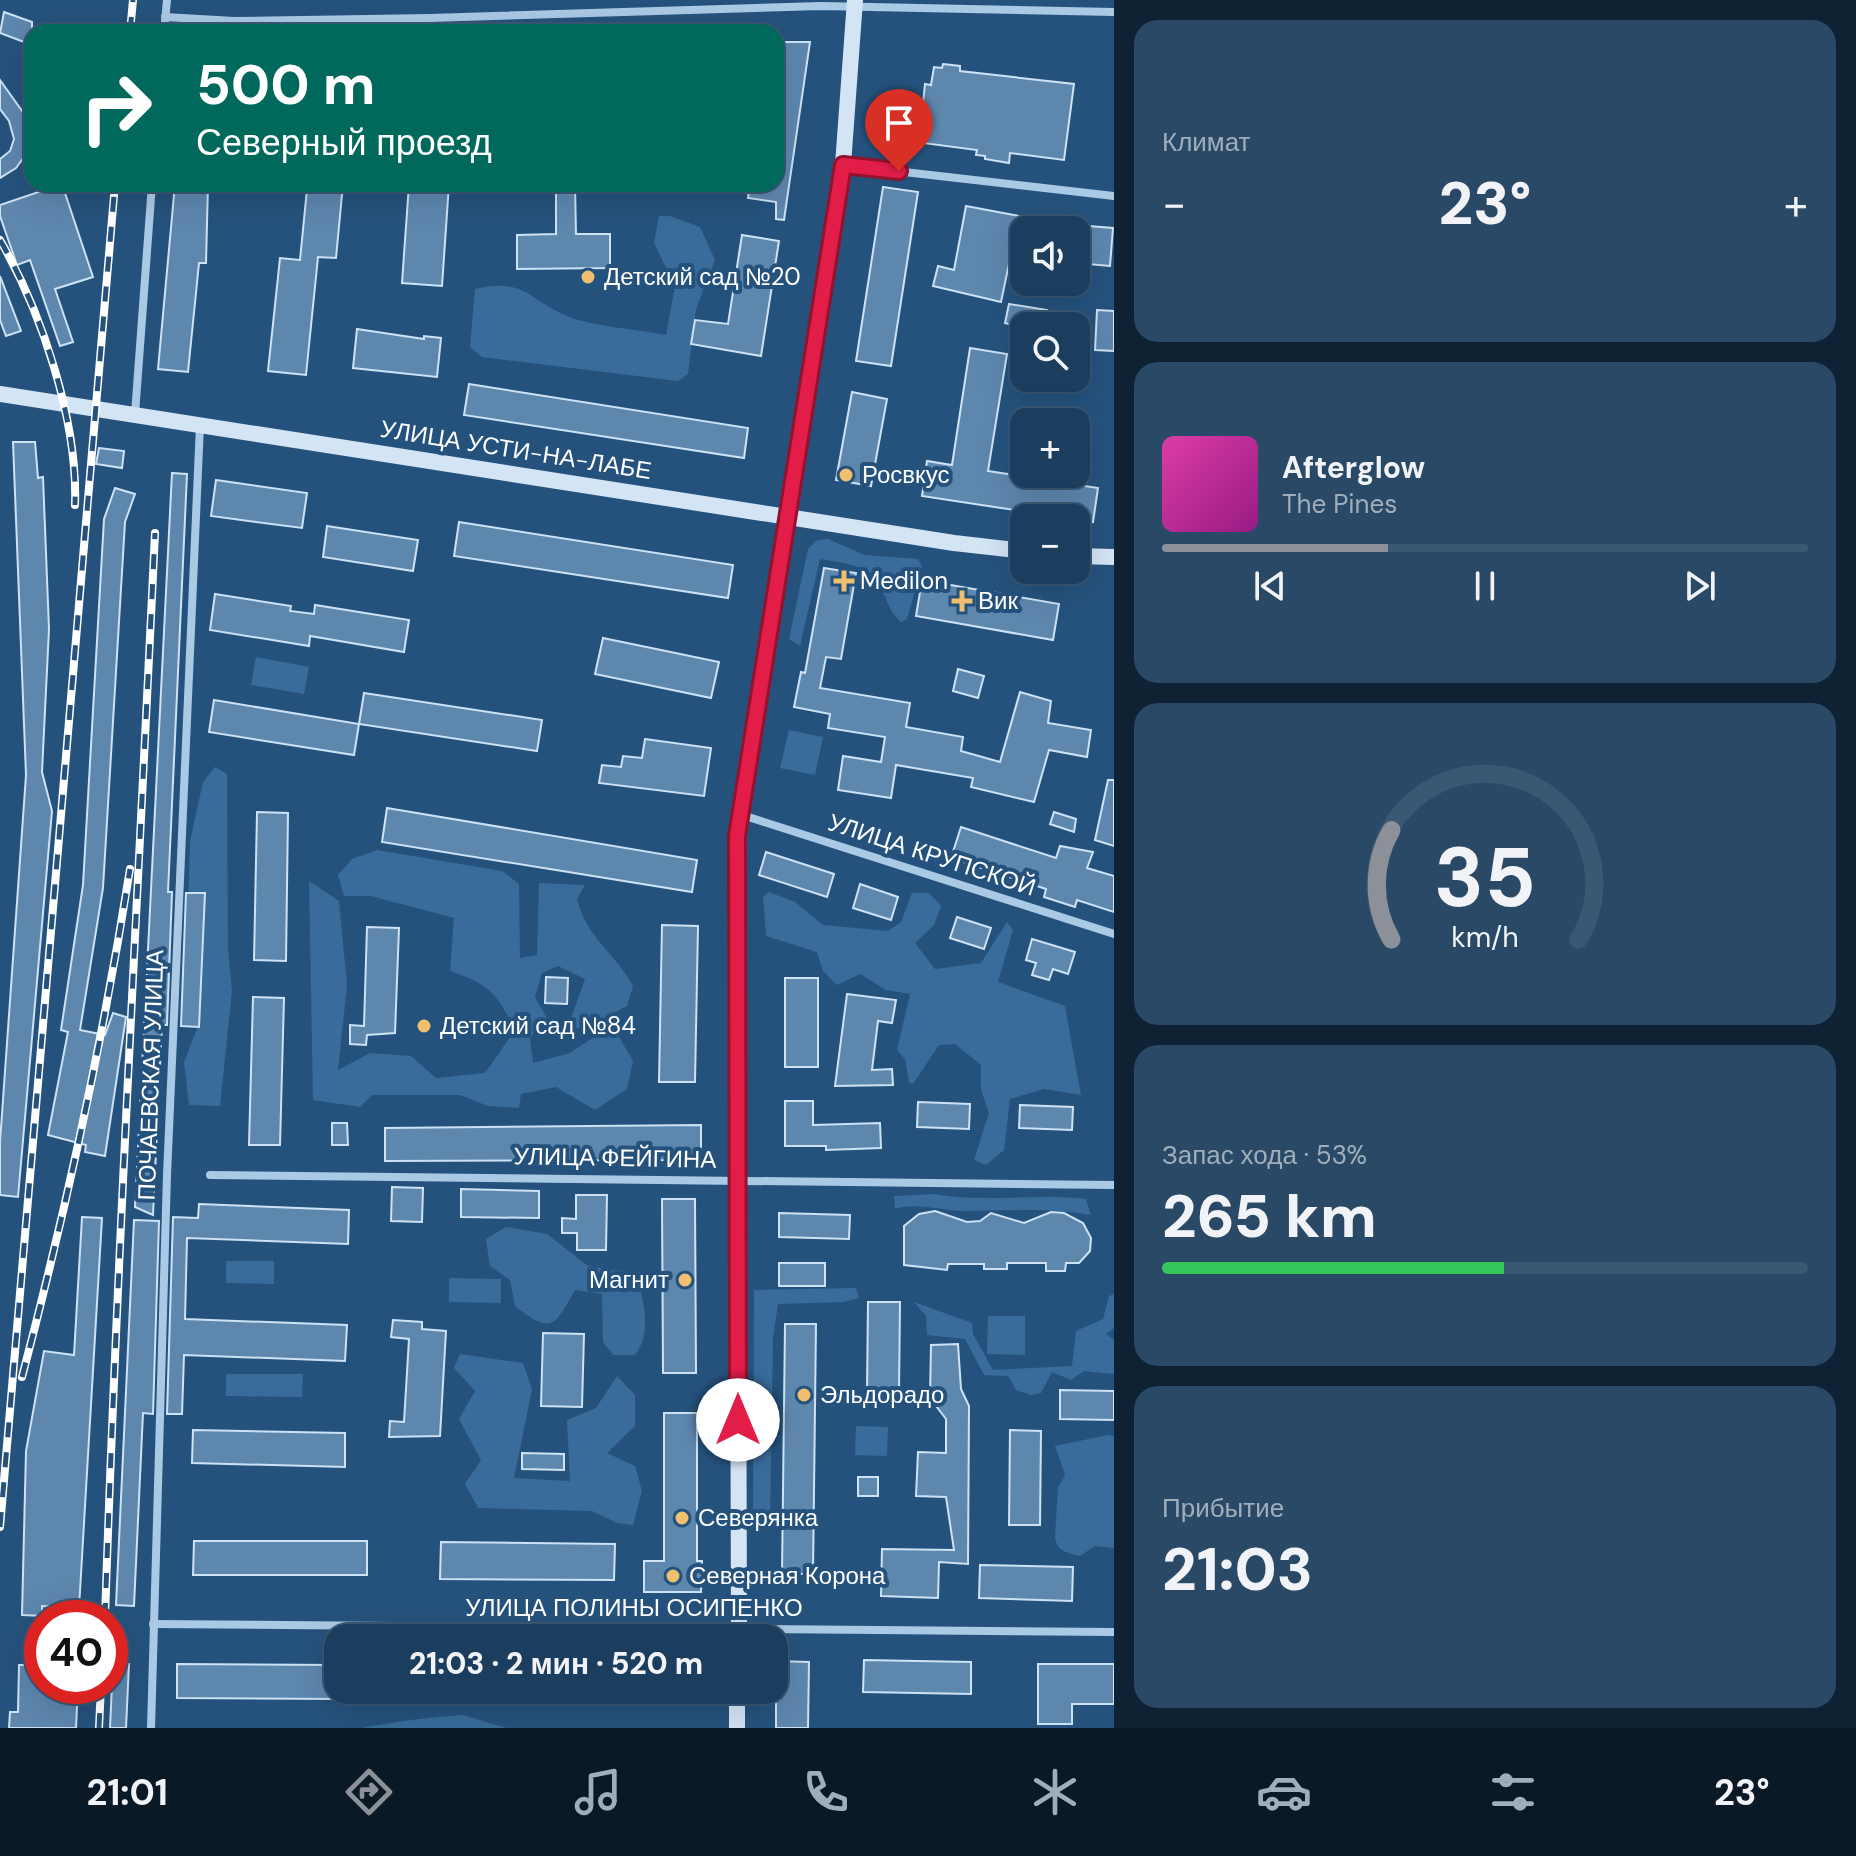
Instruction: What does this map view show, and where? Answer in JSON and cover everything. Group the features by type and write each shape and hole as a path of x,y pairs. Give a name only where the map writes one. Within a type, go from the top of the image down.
{"street":[{"path":"165,24 167,0"},
{"path":"165,17 234,21 430,18 855,3 1114,12"},
{"path":"739,1624 739,814 843,165 855,3"},
{"path":"843,165 1114,196"},
{"path":"135,414 151,192"},
{"name":"УЛИЦА УСТИ-НА-ЛАБЕ","path":"0,394 1010,549"},
{"name":"ПОЧАЕВСКАЯ УЛИЦА","path":"151,1728 168,1143 200,424"},
{"path":"1090,556 1114,557"},
{"name":"УЛИЦА КРУПСКОЙ","path":"739,814 1114,934"},
{"name":"УЛИЦА ФЕЙГИНА","path":"210,1175 1114,1185"},
{"name":"УЛИЦА ПОЛИНЫ ОСИПЕНКО","path":"153,1624 324,1627"},
{"name":"УЛИЦА ПОЛИНЫ ОСИПЕНКО","path":"788,1634 1114,1632"},
{"path":"737,1704 737,1728"}],"shaded area":[{"path":"659,216 670,216 700,227 715,260 696,309 688,374 678,381 482,357 470,347 475,289 491,286 515,288 578,320 666,335 675,286 654,243"},
{"path":"828,539 865,555 918,559 922,566 907,619 901,622 896,618 879,583 870,573 850,564 820,559 800,646 789,639 808,549 817,540"},
{"path":"256,657 309,667 304,694 251,685"},
{"path":"789,730 823,737 815,775 780,768"},
{"path":"215,767 227,774 228,948 232,991 220,1106 189,1105 184,1062 199,1024 188,911 190,841 203,782"},
{"path":"377,850 502,871 519,884 520,958 537,955 539,883 585,885 577,899 587,925 633,986 627,1006 583,1029 568,1027 585,979 558,966 542,973 535,997 547,1018 530,1038 533,1063 570,1053 612,1025 633,1061 627,1089 595,1110 556,1087 521,1094 519,1108 488,1106 460,1095 372,1095 360,1107 313,1100 309,881 339,901 347,985 338,1070 370,1053 411,1056 436,1078 485,1073 515,1030 497,998 474,980 450,971 454,918 371,896 344,896 338,875 352,859"},
{"path":"769,892 795,902 823,925 888,931 901,922 912,893 929,893 941,906 934,925 915,943 935,969 981,963 1007,922 1013,930 998,982 1065,1006 1081,1095 1044,1089 1010,1099 1004,1150 986,1165 974,1160 989,1113 981,1090 981,1065 955,1044 939,1045 913,1084 909,1082 905,1059 897,1050 910,994 886,990 860,974 837,985 823,971 817,952 766,936 763,897"},
{"path":"934,1194 971,1198 1086,1199 1091,1215 1044,1210 964,1211 912,1206 895,1209 894,1196"},
{"path":"506,1227 547,1234 588,1266 636,1274 644,1305 645,1326 635,1355 613,1355 603,1342 602,1294 575,1290 557,1319 551,1323 537,1321 515,1306 510,1280 490,1266 486,1239"},
{"path":"226,1261 274,1261 274,1284 226,1283"},
{"path":"449,1278 501,1279 501,1303 449,1302"},
{"path":"856,1288 859,1298 843,1302 778,1304 773,1338 770,1523 753,1513 754,1290"},
{"path":"1114,1294 1114,1328 1106,1334 1114,1340 1114,1374 1084,1371 1071,1380 1052,1372 1041,1393 1031,1395 1016,1390 1008,1376 984,1375 965,1339 927,1335 926,1316 914,1302 972,1323 973,1334 993,1370 1072,1366 1076,1331 1103,1319 1109,1296"},
{"path":"988,1316 1025,1316 1025,1355 987,1354"},
{"path":"460,1354 523,1363 532,1389 514,1478 570,1481 567,1420 596,1408 617,1376 635,1395 635,1426 607,1453 635,1466 642,1491 633,1525 617,1523 592,1511 478,1508 465,1484 481,1460 459,1419 475,1391 454,1368"},
{"path":"226,1374 303,1374 302,1397 226,1396"},
{"path":"856,1426 888,1427 887,1456 855,1455"},
{"path":"1114,1436 1114,1548 1095,1546 1080,1556 1071,1554 1060,1548 1055,1536 1058,1488 1065,1475 1055,1446"},
{"path":"463,1715 506,1728 362,1728 412,1720"}],"building":[{"path":"4,12 32,22 24,24 24,42 0,33"},
{"path":"784,42 810,42 784,220 776,219 776,202 748,198 749,192 784,192"},
{"path":"943,64 960,66 960,71 1074,84 1064,160 1010,153 1009,163 985,159 985,156 976,155 977,150 923,143 924,135 912,133 915,112 922,113 925,84 931,85 934,67 942,68"},
{"path":"0,80 24,114 24,157 16,168 0,178 0,159 10,151 14,139 9,121 0,109"},
{"path":"883,187 918,192 891,366 856,361"},
{"path":"38,192 65,192 93,277 55,289 73,342 60,346 30,260 17,265 0,216 0,205"},
{"path":"174,192 208,192 206,263 199,263 188,372 158,369"},
{"path":"307,192 342,192 336,258 318,257 306,375 268,371 280,258 300,260"},
{"path":"408,192 448,192 442,286 402,283"},
{"path":"556,192 575,192 576,234 610,234 610,268 517,269 517,235 556,234"},
{"path":"966,206 1019,216 1010,216 1010,259 1001,302 933,286 938,266 954,270"},
{"path":"1090,226 1113,228 1110,266 1090,264"},
{"path":"742,235 779,241 761,356 691,344 695,320 728,324"},
{"path":"0,276 21,331 6,336 0,320"},
{"path":"1009,304 1047,310 1010,312 1010,324 1005,323"},
{"path":"1097,310 1114,311 1114,351 1095,350"},
{"path":"357,329 424,339 424,336 441,338 437,377 353,368"},
{"path":"970,348 1007,354 988,471 1010,474 1010,488 1098,488 1093,522 1090,522 1090,504 1010,504 1010,509 922,496 927,461 952,465"},
{"path":"469,384 748,428 744,458 464,415"},
{"path":"852,392 887,399 871,486 836,480"},
{"path":"13,442 35,442 38,478 43,477 49,629 42,772 52,811 18,1197 0,1195 0,1142 26,775"},
{"path":"99,448 124,451 122,468 96,464"},
{"path":"172,473 187,474 168,892 172,892 167,1025 162,1025 153,1215 135,1207"},
{"path":"216,480 307,493 302,528 211,516"},
{"path":"115,488 135,494 125,522 103,888 80,1030 105,1035 113,1013 126,1017 105,1156 85,1152 86,1145 48,1135 68,1032 61,1030 83,885 104,519"},
{"path":"459,522 733,565 728,598 454,556"},
{"path":"327,526 418,540 413,571 323,557"},
{"path":"824,568 856,573 841,659 826,657 820,688 910,703 906,727 963,737 961,751 1000,762 1020,692 1051,701 1048,723 1091,730 1087,757 1049,750 1034,802 971,787 973,778 896,765 891,798 838,790 843,756 881,762 885,737 828,728 830,714 794,707 801,672 805,673"},
{"path":"922,580 1059,604 1053,640 916,616"},
{"path":"215,594 291,606 290,611 314,614 315,605 409,620 404,652 310,636 309,646 210,630"},
{"path":"603,638 719,662 711,698 595,674"},
{"path":"958,669 984,676 978,698 953,691"},
{"path":"364,693 542,720 537,751 359,724"},
{"path":"214,700 359,724 354,755 209,732"},
{"path":"645,739 711,748 704,796 599,783 602,765 621,767 623,756 642,758"},
{"path":"1108,780 1114,780 1114,846 1095,840"},
{"path":"387,808 697,860 692,892 382,842"},
{"path":"257,812 288,813 286,961 254,960"},
{"path":"1054,812 1076,819 1074,832 1050,824"},
{"path":"961,827 1056,858 1060,846 1093,852 1087,868 1114,876 1114,912 1077,900 1075,907 1044,897 1046,889 951,858"},
{"path":"766,852 834,874 827,897 759,875"},
{"path":"860,884 898,897 891,920 853,908"},
{"path":"186,893 205,893 199,1027 181,1026"},
{"path":"957,917 991,928 984,949 950,938"},
{"path":"662,925 698,926 695,1082 659,1082"},
{"path":"367,927 399,928 395,1033 367,1035 366,1045 350,1044 350,1025 364,1026"},
{"path":"1032,939 1075,952 1068,974 1053,969 1049,980 1032,975 1036,963 1026,960"},
{"path":"546,977 568,978 567,1004 545,1003"},
{"path":"785,978 818,978 818,1067 785,1067"},
{"path":"847,994 896,1000 892,1023 878,1021 872,1070 892,1069 893,1085 835,1086"},
{"path":"253,997 284,998 280,1145 249,1145"},
{"path":"785,1101 813,1101 813,1125 880,1123 881,1148 826,1150 826,1146 785,1146"},
{"path":"918,1102 970,1104 969,1129 917,1127"},
{"path":"1020,1105 1073,1107 1072,1130 1019,1128"},
{"path":"332,1123 347,1123 348,1145 332,1145"},
{"path":"701,1125 701,1160 385,1161 385,1128"},
{"path":"392,1187 423,1188 422,1222 391,1221"},
{"path":"461,1189 539,1191 539,1218 461,1217"},
{"path":"576,1195 607,1195 606,1250 577,1250 577,1233 562,1233 562,1218 576,1219"},
{"path":"662,1199 695,1199 696,1373 663,1373"},
{"path":"199,1204 349,1210 348,1244 187,1238 185,1319 347,1325 345,1361 184,1355 182,1414 167,1414 173,1217 198,1218"},
{"path":"935,1211 967,1222 980,1221 991,1213 1024,1223 1051,1212 1064,1213 1083,1223 1091,1238 1090,1251 1079,1263 1066,1263 1065,1271 1046,1271 1046,1263 1007,1263 1007,1269 984,1269 984,1264 948,1264 947,1270 904,1265 904,1226 919,1214"},
{"path":"779,1213 850,1215 849,1239 779,1237"},
{"path":"82,1217 102,1218 79,1600 24,1600 22,1615 26,1451 44,1351 74,1355"},
{"path":"134,1220 159,1221 153,1414 143,1413 134,1606 128,1606 128,1600 116,1600"},
{"path":"779,1263 825,1263 825,1286 779,1286"},
{"path":"868,1302 900,1302 899,1392 867,1392"},
{"path":"393,1320 422,1322 422,1329 446,1331 440,1436 389,1437 390,1421 404,1422 409,1339 391,1337"},
{"path":"785,1324 816,1324 813,1574 782,1574"},
{"path":"543,1333 584,1334 582,1407 541,1406"},
{"path":"958,1344 961,1389 969,1406 968,1564 939,1562 938,1598 881,1596 882,1549 954,1550 946,1497 916,1496 918,1452 946,1453 946,1419 930,1398 931,1345"},
{"path":"1060,1390 1114,1391 1114,1420 1060,1419"},
{"path":"664,1413 697,1413 697,1561 702,1561 701,1592 644,1592 644,1561 664,1561"},
{"path":"193,1430 345,1433 345,1467 192,1463"},
{"path":"1010,1430 1041,1431 1040,1525 1009,1525"},
{"path":"522,1453 564,1454 564,1470 522,1469"},
{"path":"858,1477 878,1477 878,1496 858,1496"},
{"path":"194,1541 367,1541 367,1575 193,1575"},
{"path":"441,1542 615,1544 614,1580 440,1579"},
{"path":"980,1565 1073,1567 1072,1601 979,1598"},
{"path":"864,1660 971,1662 971,1694 863,1692"},
{"path":"788,1661 809,1662 808,1728 776,1728 776,1704 788,1704"},
{"path":"177,1664 324,1665 324,1699 177,1698"},
{"path":"1038,1664 1114,1664 1114,1704 1072,1704 1072,1724 1038,1724"},
{"path":"19,1665 24,1665 24,1704 77,1704 76,1728 9,1728 10,1712 18,1712"},
{"path":"111,1704 127,1704 126,1728 110,1728"}],"railway":[{"path":"131,24 133,0"},
{"path":"0,1527 114,192"},
{"path":"0,240 30,300 64,403 74,472 75,505"},
{"path":"106,1600 155,533"},
{"path":"22,1377 82,1124 130,869"},
{"path":"99,1728 100,1704"}],"place":[{"name":"Детский сад №20","path":"588,277"},
{"name":"Росвкус","path":"846,475"},
{"name":"Medilon","path":"844,581"},
{"name":"Вик","path":"962,601"},
{"name":"Детский сад №84","path":"424,1026"},
{"name":"Магнит","path":"685,1280"},
{"name":"Эльдорадо","path":"804,1395"},
{"name":"Северянка","path":"682,1518"},
{"name":"Северная Корона","path":"673,1576"}],"route":[{"path":"738,1420 739,814 770,638 843,165 899,171"}]}
